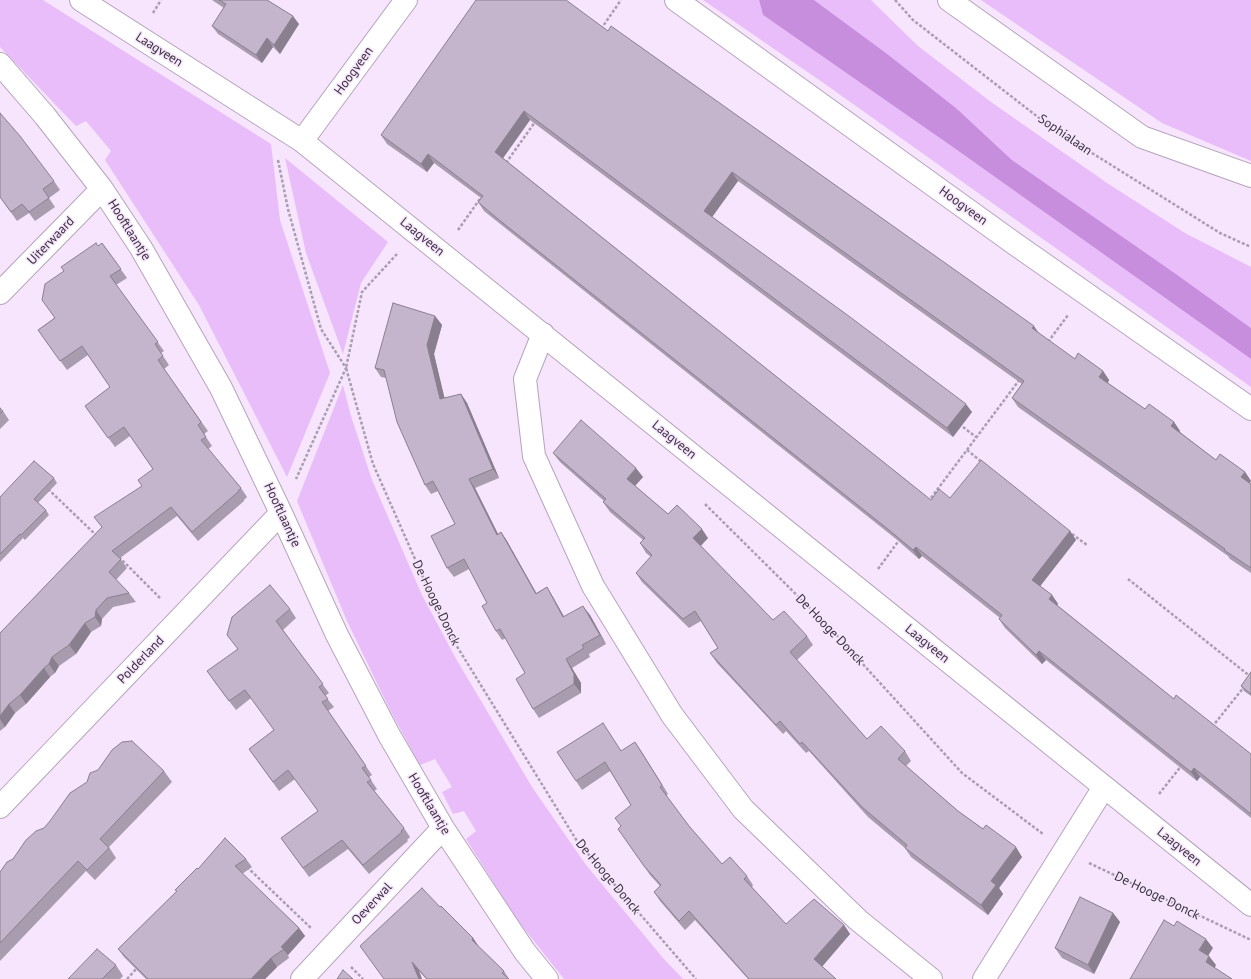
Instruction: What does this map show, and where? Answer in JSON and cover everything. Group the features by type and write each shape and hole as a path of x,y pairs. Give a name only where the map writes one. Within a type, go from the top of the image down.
{"street":[{"name":"Laagveen","path":"81,0 302,141 1251,905"},
{"name":"Hoogveen","path":"302,141 406,0"},
{"name":"Hoogveen","path":"676,0 1085,293 1251,409"},
{"path":"949,0 1142,137 1251,176"},
{"name":"Hooftlaantje","path":"0,64 45,116 102,189 141,248 221,388 337,635 389,735 443,828 525,952 547,979"},
{"name":"Uiterwaard","path":"0,293 102,189"},
{"path":"543,334 524,380 534,456 593,586 672,715 743,809 858,920 931,979"},
{"name":"Polderland","path":"0,807 281,513"},
{"path":"984,979 1104,787"},
{"name":"Oeverwal","path":"302,979 443,828"}],"path":[{"path":"598,33 621,0"},
{"name":"Sophialaan","path":"895,0 913,20 1052,128 1220,233 1251,247"},
{"path":"502,169 539,117"},
{"path":"269,120 288,209 321,329 346,368 281,513"},
{"path":"441,253 483,195"},
{"name":"De Hooge Donck","path":"416,233 362,292 346,368 373,464 445,627 577,841 696,979"},
{"path":"1047,343 1085,293"},
{"path":"926,505 1024,374"},
{"path":"958,423 976,437"},
{"path":"967,450 985,464"},
{"path":"43,489 49,489 101,540"},
{"name":"De Hooge Donck","path":"700,499 830,628 962,773 1064,850 1251,940"},
{"path":"1063,526 1087,545"},
{"path":"861,591 903,536"},
{"path":"118,556 181,618"},
{"path":"1128,579 1251,677"},
{"path":"1208,732 1246,684"},
{"path":"1142,817 1184,762"},
{"path":"244,864 363,979"},
{"path":"127,979 138,967"}],"shaded area":[{"path":"0,0 43,0 271,144 280,220 330,373 287,477 199,305 105,160 111,151 86,121 76,126 0,47"},
{"path":"703,0 759,0 763,15 957,150 1251,359 1251,387 825,84"},
{"path":"759,0 814,0 886,53 956,108 1012,160 1251,328 1251,359 957,150 763,15"},
{"path":"814,0 871,0 918,46 991,102 1107,183 1185,233 1251,267 1251,328 1012,160 956,108 886,53"},
{"path":"981,0 1251,0 1251,161 1162,123"},
{"path":"285,158 388,242 361,283 343,354 306,253"},
{"path":"343,385 351,416 372,480 422,595 455,657 532,787 586,865 663,958 683,979 564,979 518,921 466,839 476,831 464,811 453,814 442,792 452,787 435,759 420,765 391,712 347,621 297,501"}],"building":[{"path":"219,0 267,0 293,16 274,45 267,38 256,55 212,26 226,4"},
{"path":"476,0 566,0 608,31 611,26 1034,326 1032,328 1075,359 1078,353 1103,371 1099,377 1145,409 1149,404 1174,422 1171,426 1216,460 1220,454 1245,472 1241,477 1251,484 1251,568 1012,398 1024,381 732,172 704,211 846,314 966,404 947,428 524,111 495,152 931,500 939,489 950,498 981,460 1070,531 1032,580 1052,595 1049,599 1174,699 1176,695 1251,754 1251,814 1194,768 1191,772 1039,651 1036,655 999,619 1002,615 916,547 913,550 498,219 478,202 483,196 428,154 421,164 381,135"},
{"path":"0,113 20,136 54,181 43,189 49,198 29,212 22,204 11,212 0,197"},
{"path":"96,243 98,246 102,243 121,269 110,276 158,342 155,344 163,356 158,360 201,422 198,425 206,437 201,440 241,488 192,532 171,507 112,551 121,559 109,572 129,593 107,598 96,610 95,617 85,623 69,645 52,657 49,664 20,695 9,704 0,716 0,633 102,527 94,517 142,486 138,480 153,469 124,427 108,438 85,406 110,387 82,346 60,361 38,330 55,318 42,300 45,284 64,271 61,267"},
{"path":"393,303 435,316 427,345 440,399 461,394 493,469 469,479 497,535 501,532 536,594 547,587 563,617 583,606 600,635 582,645 584,648 566,659 574,674 574,684 533,709 516,679 525,673 500,629 496,631 482,606 487,603 464,559 447,568 431,536 455,524 433,481 425,485 397,422 384,370 375,368"},
{"path":"581,420 636,468 627,479 668,514 677,505 702,529 693,538 773,620 784,611 807,636 790,652 867,739 881,726 905,751 898,759 958,811 983,829 986,825 1016,847 991,881 996,885 981,905 905,848 907,845 862,807 802,742 800,744 780,721 776,725 710,653 718,648 695,611 683,619 636,573 652,555 640,543 645,538 603,502 606,499 553,453"},
{"path":"34,461 54,478 34,499 46,510 0,554 0,497"},
{"path":"270,585 290,609 276,621 323,684 319,687 328,699 322,702 366,766 362,768 371,780 367,782 404,828 401,831 402,832 363,865 342,840 303,868 281,838 318,811 288,770 273,782 249,749 274,730 245,690 229,701 207,671 238,649 227,635 232,617"},
{"path":"1251,672 1251,694 1241,686"},
{"path":"603,723 621,751 635,742 662,785 660,787 689,826 722,864 730,857 747,876 744,879 786,924 814,899 844,925 814,959 836,979 749,979 689,911 679,921 654,892 661,885 644,866 618,829 621,826 615,818 631,805 605,762 576,781 557,752"},
{"path":"132,741 164,771 100,839 109,848 87,870 78,861 0,943 0,872 7,862 13,859 26,840 36,831 44,828 70,793 87,782 90,773 98,770 112,750 122,742"},
{"path":"225,838 246,859 235,866 299,928 281,947 284,949 271,958 251,979 148,979 118,949 177,891 175,890 197,868 198,869"},
{"path":"422,888 473,938 472,940 504,971 502,973 509,979 427,979 412,962 419,979 384,979 360,946"},
{"path":"1080,897 1113,913 1088,965 1055,948"},
{"path":"1164,920 1174,926 1177,921 1206,939 1199,950 1209,956 1206,962 1232,979 1130,979"},
{"path":"97,949 116,965 102,979 68,979"},
{"path":"343,970 353,979 337,979"}]}
